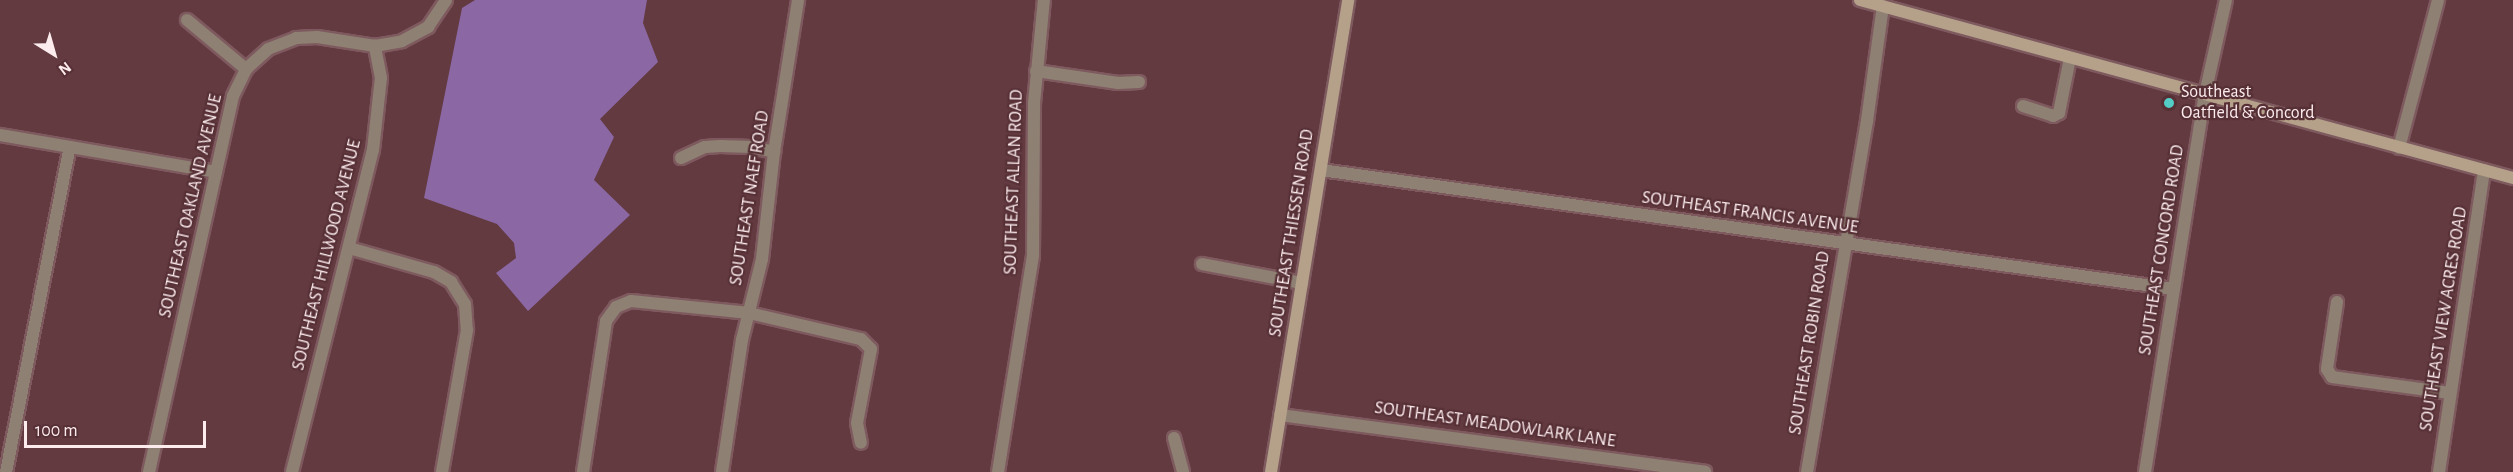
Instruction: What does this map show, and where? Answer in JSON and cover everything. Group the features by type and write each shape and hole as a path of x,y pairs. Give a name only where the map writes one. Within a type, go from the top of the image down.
{"main road":[{"name":"SOUTHEAST THIESSEN ROAD","path":"1271,472 1348,0"},
{"path":"1860,0 2513,178"}],"street":[{"name":"SOUTHEAST OAKLAND AVENUE","path":"149,472 233,96 246,69 268,49 296,38 317,37 375,46 402,41 420,33 435,20 446,0"},
{"name":"SOUTHEAST NAEF ROAD","path":"722,472 749,312 762,259 774,152 798,0"},
{"name":"SOUTHEAST ALLAN ROAD","path":"998,472 1033,255 1036,71 1044,0"},
{"name":"SOUTHEAST CONCORD ROAD","path":"2145,472 2205,94 2226,0"},
{"path":"2399,148 2438,0"},
{"name":"SOUTHEAST ROBIN ROAD","path":"1807,472 1867,121 1883,6"},
{"path":"187,20 246,69"},
{"name":"SOUTHEAST HILLWOOD AVENUE","path":"292,472 373,150 381,70 375,46"},
{"path":"2024,106 2053,116 2059,113 2070,58"},
{"path":"1036,71 1118,83 1139,82"},
{"path":"0,135 216,172"},
{"path":"681,158 705,147 720,146 751,147 774,152"},
{"path":"6,472 70,147"},
{"name":"SOUTHEAST FRANCIS AVENUE","path":"1321,170 1844,245 2174,289"},
{"name":"SOUTHEAST VIEW ACRES ROAD","path":"2439,472 2484,170"},
{"path":"350,248 434,272 451,282 465,303 467,330 442,472"},
{"path":"1202,264 1302,283"},
{"path":"583,472 606,321 616,307 631,302 749,312 861,339 871,350 857,423 861,443"},
{"path":"2337,302 2327,369 2332,377 2450,393"},
{"name":"SOUTHEAST MEADOWLARK LANE","path":"1281,415 1705,472"},
{"path":"1174,438 1183,472"}],"shaded area":[{"path":"475,0 647,0 643,23 658,62 600,119 614,137 594,180 630,215 528,311 496,273 516,258 514,243 497,224 424,198 462,8"}],"place":[{"name":"Southeast Oatfield & Concord","path":"2169,103"}]}
